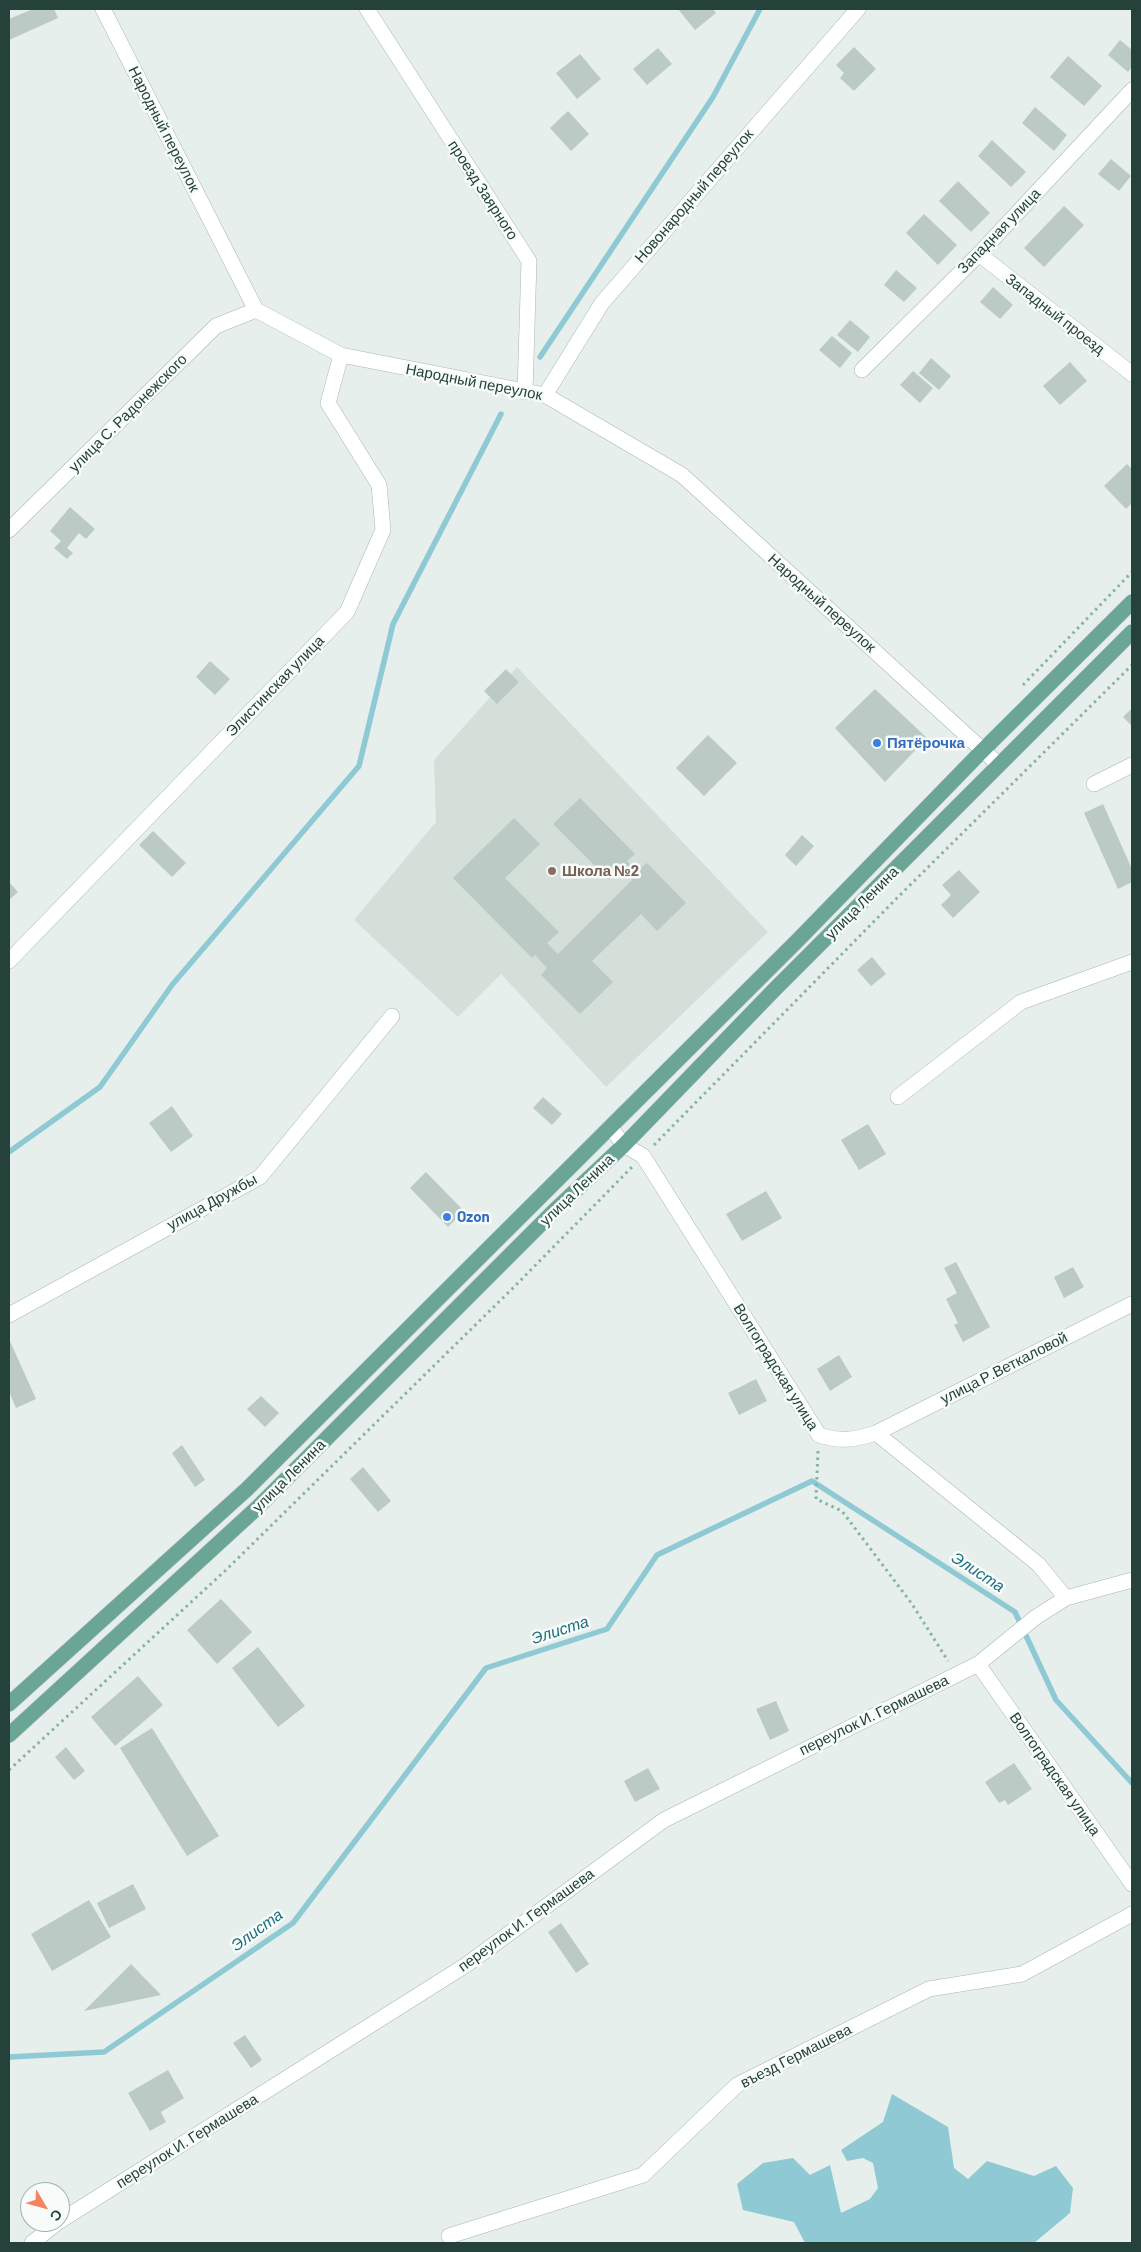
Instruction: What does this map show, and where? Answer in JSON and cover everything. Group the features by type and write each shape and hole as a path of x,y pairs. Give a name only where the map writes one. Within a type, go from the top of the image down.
{"main road":[{"name":"улица Ленина","path":"9,1704 247,1489 798,940 983,750 1132,602"},
{"name":"улица Ленина","path":"9,1735 258,1507 555,1210 624,1145 775,989 1132,632"}],"street":[{"name":"Народный переулок","path":"102,9 256,310 341,355 545,395 682,475 999,765"},
{"name":"проезд Заярного","path":"367,9 529,261 525,392"},
{"name":"Новонародный переулок","path":"545,395 602,303 858,9"},
{"name":"Западная улица","path":"862,370 979,254 1132,90"},
{"name":"Западный проезд","path":"979,254 1132,374"},
{"name":"улица С. Радонежского","path":"9,530 216,326 256,310"},
{"name":"Элистинская улица","path":"9,962 347,612 383,530 379,485 328,403 341,355"},
{"path":"1094,784 1132,765"},
{"path":"898,1097 1021,1002 1132,962"},
{"name":"улица Дружбы","path":"9,1315 260,1177 392,1016"},
{"path":"610,1127 624,1145"},
{"name":"Волгоградская улица","path":"624,1145 643,1156 819,1435 835,1440 855,1439 876,1433"},
{"name":"улица Р.Веткаловой","path":"876,1433 1132,1304"},
{"path":"876,1433 1038,1564 1066,1598"},
{"name":"переулок И. Гермашева","path":"70,2214 466,1965 664,1820 978,1664 1036,1617 1066,1598 1132,1580"},
{"name":"Волгоградская улица","path":"978,1664 1132,1884"},
{"name":"въезд Гермашева","path":"449,2236 643,2175 736,2085 929,1989 1022,1974 1132,1914"},
{"name":"переулок И. Гермашева","path":"32,2243 46,2232"}],"path":[{"path":"9,1770 226,1570 516,1286 1132,665"},
{"path":"817,1470 816,1499 842,1511 912,1604 957,1674"}],"shaded area":[{"name":"Школа №2","path":"517,667 768,932 606,1087 501,974 458,1017 354,920 436,822 434,760"}],"water":[{"path":"892,2094 948,2127 954,2168 968,2179 987,2161 1034,2176 1056,2166 1073,2188 1070,2213 1034,2243 805,2243 794,2222 743,2210 737,2184 763,2163 793,2158 810,2175 830,2165 841,2213 870,2199 878,2188 873,2163 863,2158 847,2161 841,2150 883,2122"}],"building":[{"path":"33,9 54,9 58,18 9,40 9,19"},
{"path":"678,9 713,9 716,13 695,30"},
{"path":"1120,40 1132,50 1132,67 1128,72 1108,55"},
{"path":"854,47 876,69 854,91 840,78 844,73 836,65"},
{"path":"658,48 672,64 647,85 633,69"},
{"path":"580,54 601,79 577,99 556,73"},
{"path":"1068,56 1102,86 1084,106 1050,77"},
{"path":"1035,107 1067,135 1054,151 1022,123"},
{"path":"568,111 589,134 571,151 550,128"},
{"path":"992,140 1026,172 1011,187 978,156"},
{"path":"1111,159 1131,176 1119,191 1098,174"},
{"path":"958,181 990,213 971,232 939,201"},
{"path":"1064,206 1084,225 1044,267 1024,248"},
{"path":"924,214 957,245 938,265 906,233"},
{"path":"896,270 917,288 904,302 884,285"},
{"path":"993,287 1013,305 1000,319 980,302"},
{"path":"850,320 870,337 858,352 837,335"},
{"path":"832,336 852,353 840,368 819,350"},
{"path":"931,358 951,376 939,390 919,373"},
{"path":"1070,362 1087,381 1060,405 1043,386"},
{"path":"913,371 933,388 920,403 900,385"},
{"path":"1127,464 1132,469 1132,503 1126,509 1104,486"},
{"path":"70,507 95,529 86,539 79,533 67,548 73,553 67,559 54,548 61,541 50,531"},
{"path":"210,661 230,679 215,695 196,677"},
{"path":"506,669 519,682 497,704 484,691"},
{"path":"875,689 927,738 885,782 835,728"},
{"path":"1132,708 1132,726 1123,717"},
{"path":"708,735 737,763 704,796 676,768"},
{"path":"580,798 635,854 627,861 637,871 647,863 686,903 657,931 641,914 592,961 613,982 580,1014 541,975 547,968 535,955 532,958 453,878 514,818 540,844 505,878 559,932 547,943 558,954 632,880 621,868 609,880 553,824"},
{"path":"1103,804 1132,869 1132,882 1118,889 1084,813"},
{"path":"153,831 186,863 172,877 139,845"},
{"path":"802,835 814,846 796,866 785,855"},
{"path":"959,870 980,892 953,918 941,905 951,895 942,885"},
{"path":"9,882 18,892 9,900"},
{"path":"872,957 886,974 871,986 857,970"},
{"path":"543,1097 562,1114 552,1125 533,1108"},
{"path":"172,1106 193,1136 171,1152 149,1123"},
{"path":"868,1124 886,1154 859,1170 841,1140"},
{"path":"426,1172 464,1211 448,1227 410,1188"},
{"path":"766,1191 782,1218 742,1241 726,1214"},
{"path":"956,1262 990,1327 963,1342 954,1325 958,1323 946,1299 957,1293 944,1268"},
{"path":"1073,1267 1084,1287 1064,1298 1054,1277"},
{"path":"9,1339 36,1399 16,1408 9,1391"},
{"path":"839,1355 852,1377 830,1391 817,1369"},
{"path":"756,1379 767,1401 739,1415 728,1393"},
{"path":"261,1396 279,1413 265,1427 247,1409"},
{"path":"182,1445 205,1480 195,1487 172,1453"},
{"path":"363,1467 391,1501 378,1512 350,1479"},
{"path":"221,1599 252,1632 217,1664 187,1630"},
{"path":"258,1647 305,1706 278,1727 232,1668"},
{"path":"138,1676 163,1705 115,1746 91,1717"},
{"path":"776,1701 789,1731 770,1740 756,1709"},
{"path":"152,1728 219,1836 187,1856 120,1748"},
{"path":"66,1747 85,1771 74,1780 55,1757"},
{"path":"1014,1763 1032,1789 1008,1805 1005,1800 999,1803 985,1782"},
{"path":"648,1768 660,1789 635,1802 624,1781"},
{"path":"133,1884 146,1909 109,1928 97,1903"},
{"path":"89,1900 111,1937 52,1971 31,1934"},
{"path":"561,1923 589,1964 576,1973 548,1932"},
{"path":"131,1964 161,1995 84,2011"},
{"path":"245,2035 262,2060 251,2068 233,2043"},
{"path":"168,2070 184,2098 161,2112 166,2122 150,2131 128,2093"}],"waterway":[{"path":"540,357 713,97 760,9"},
{"path":"9,1152 100,1087 172,985 359,766 393,624 501,414"},
{"name":"Элиста","path":"9,2057 104,2052 293,1923 486,1668 607,1629 657,1555 812,1481 1015,1612 1056,1700 1132,1783"}],"place":[{"name":"Пятёрочка","path":"877,743"},
{"name":"Школа №2","path":"552,871"},
{"name":"Ozon","path":"447,1217"}]}
